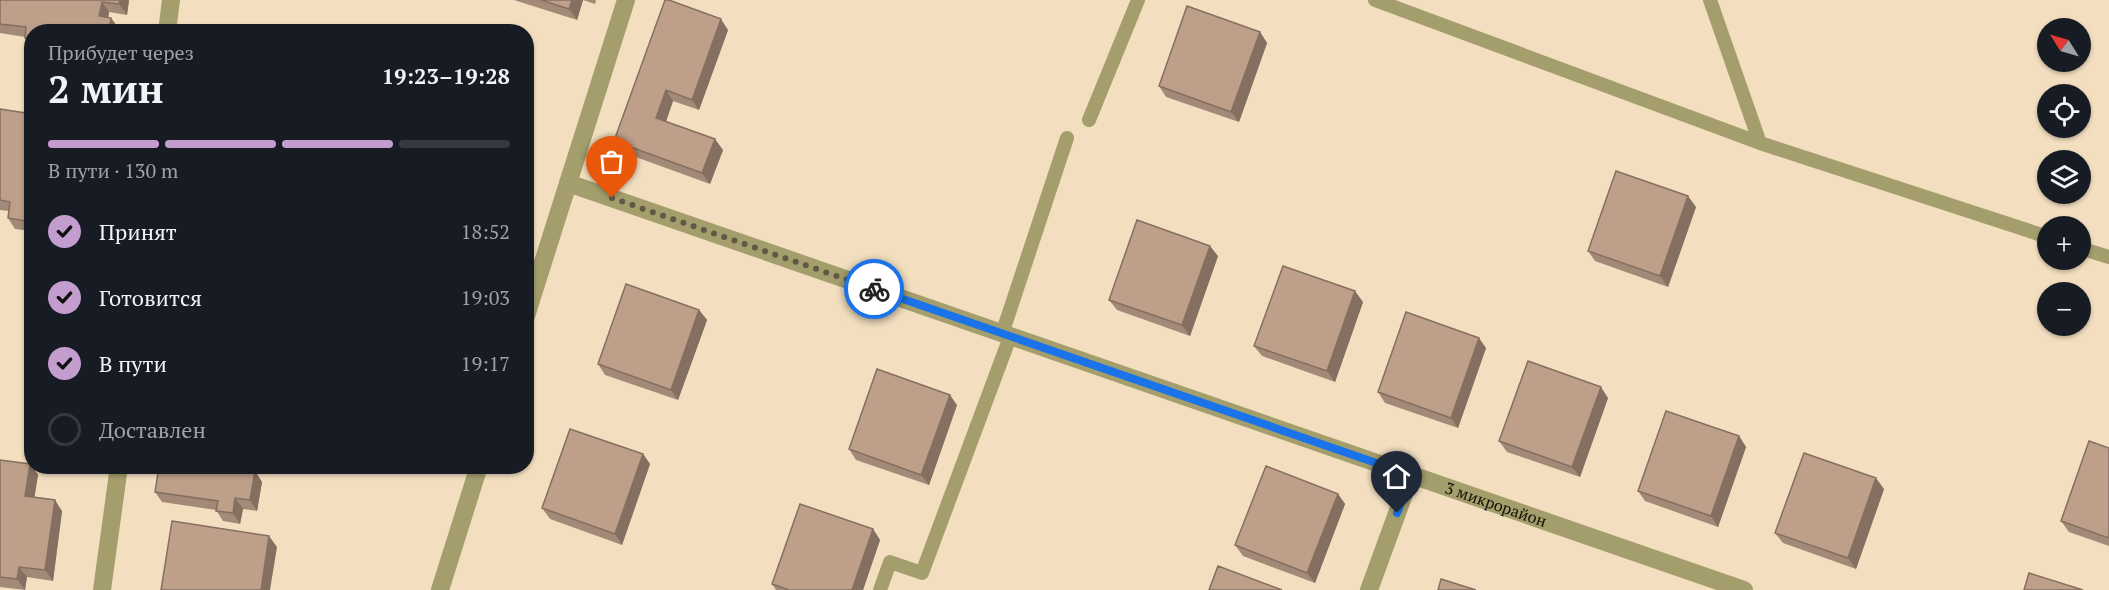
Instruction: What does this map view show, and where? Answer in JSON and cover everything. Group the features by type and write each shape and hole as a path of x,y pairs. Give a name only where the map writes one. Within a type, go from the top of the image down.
{"street":[{"path":"168,24 171,0"},
{"path":"534,291 626,0"},
{"name":"3 микрорайон","path":"568,183 1744,590"},
{"path":"102,590 118,474"},
{"path":"440,590 476,474"},
{"path":"1369,590 1411,475"}],"lane":[{"path":"1089,120 1138,0"},
{"path":"1375,0 1760,143 2037,233"},
{"path":"1710,0 1760,143"},
{"path":"880,590 890,562 922,573 1006,335 1067,138"},
{"path":"2091,251 2109,257"}],"building":[{"path":"0,0 120,0 119,4 102,2 99,16 111,18 110,24 24,24 24,27 0,24"},
{"path":"541,0 572,0 569,9"},
{"path":"665,0 721,19 692,100 666,90 656,118 715,139 702,173 614,141"},
{"path":"1187,6 1260,32 1231,112 1159,86"},
{"path":"0,109 24,113 24,221 8,218 10,202 0,200"},
{"path":"1616,171 1688,196 1660,276 1588,251"},
{"path":"1137,220 1210,246 1182,325 1109,300"},
{"path":"1283,266 1355,291 1327,371 1254,346"},
{"path":"626,284 699,310 671,390 598,364"},
{"path":"1406,312 1479,338 1451,418 1378,392"},
{"path":"1528,361 1601,387 1572,467 1499,441"},
{"path":"877,369 950,395 921,475 849,449"},
{"path":"1666,411 1739,436 1711,516 1638,491"},
{"path":"570,429 643,454 615,534 542,508"},
{"path":"2089,441 2109,448 2109,538 2061,521"},
{"path":"1804,453 1876,478 1848,558 1775,533"},
{"path":"0,460 24,463 24,474 28,474 25,496 55,500 45,570 19,567 17,579 0,577"},
{"path":"1266,466 1338,494 1307,573 1235,545"},
{"path":"158,474 254,474 250,500 235,498 233,513 216,511 218,501 155,492"},
{"path":"800,504 873,529 852,590 789,590 772,584"},
{"path":"172,521 269,536 261,590 161,590"},
{"path":"1218,566 1282,590 1209,590"},
{"path":"2029,573 2083,590 2024,590"},
{"path":"1441,579 1476,590 1438,590"}],"way so far":[{"path":"612,198 874,289"}],"route":[{"path":"874,289 1411,475 1397,513"}]}
